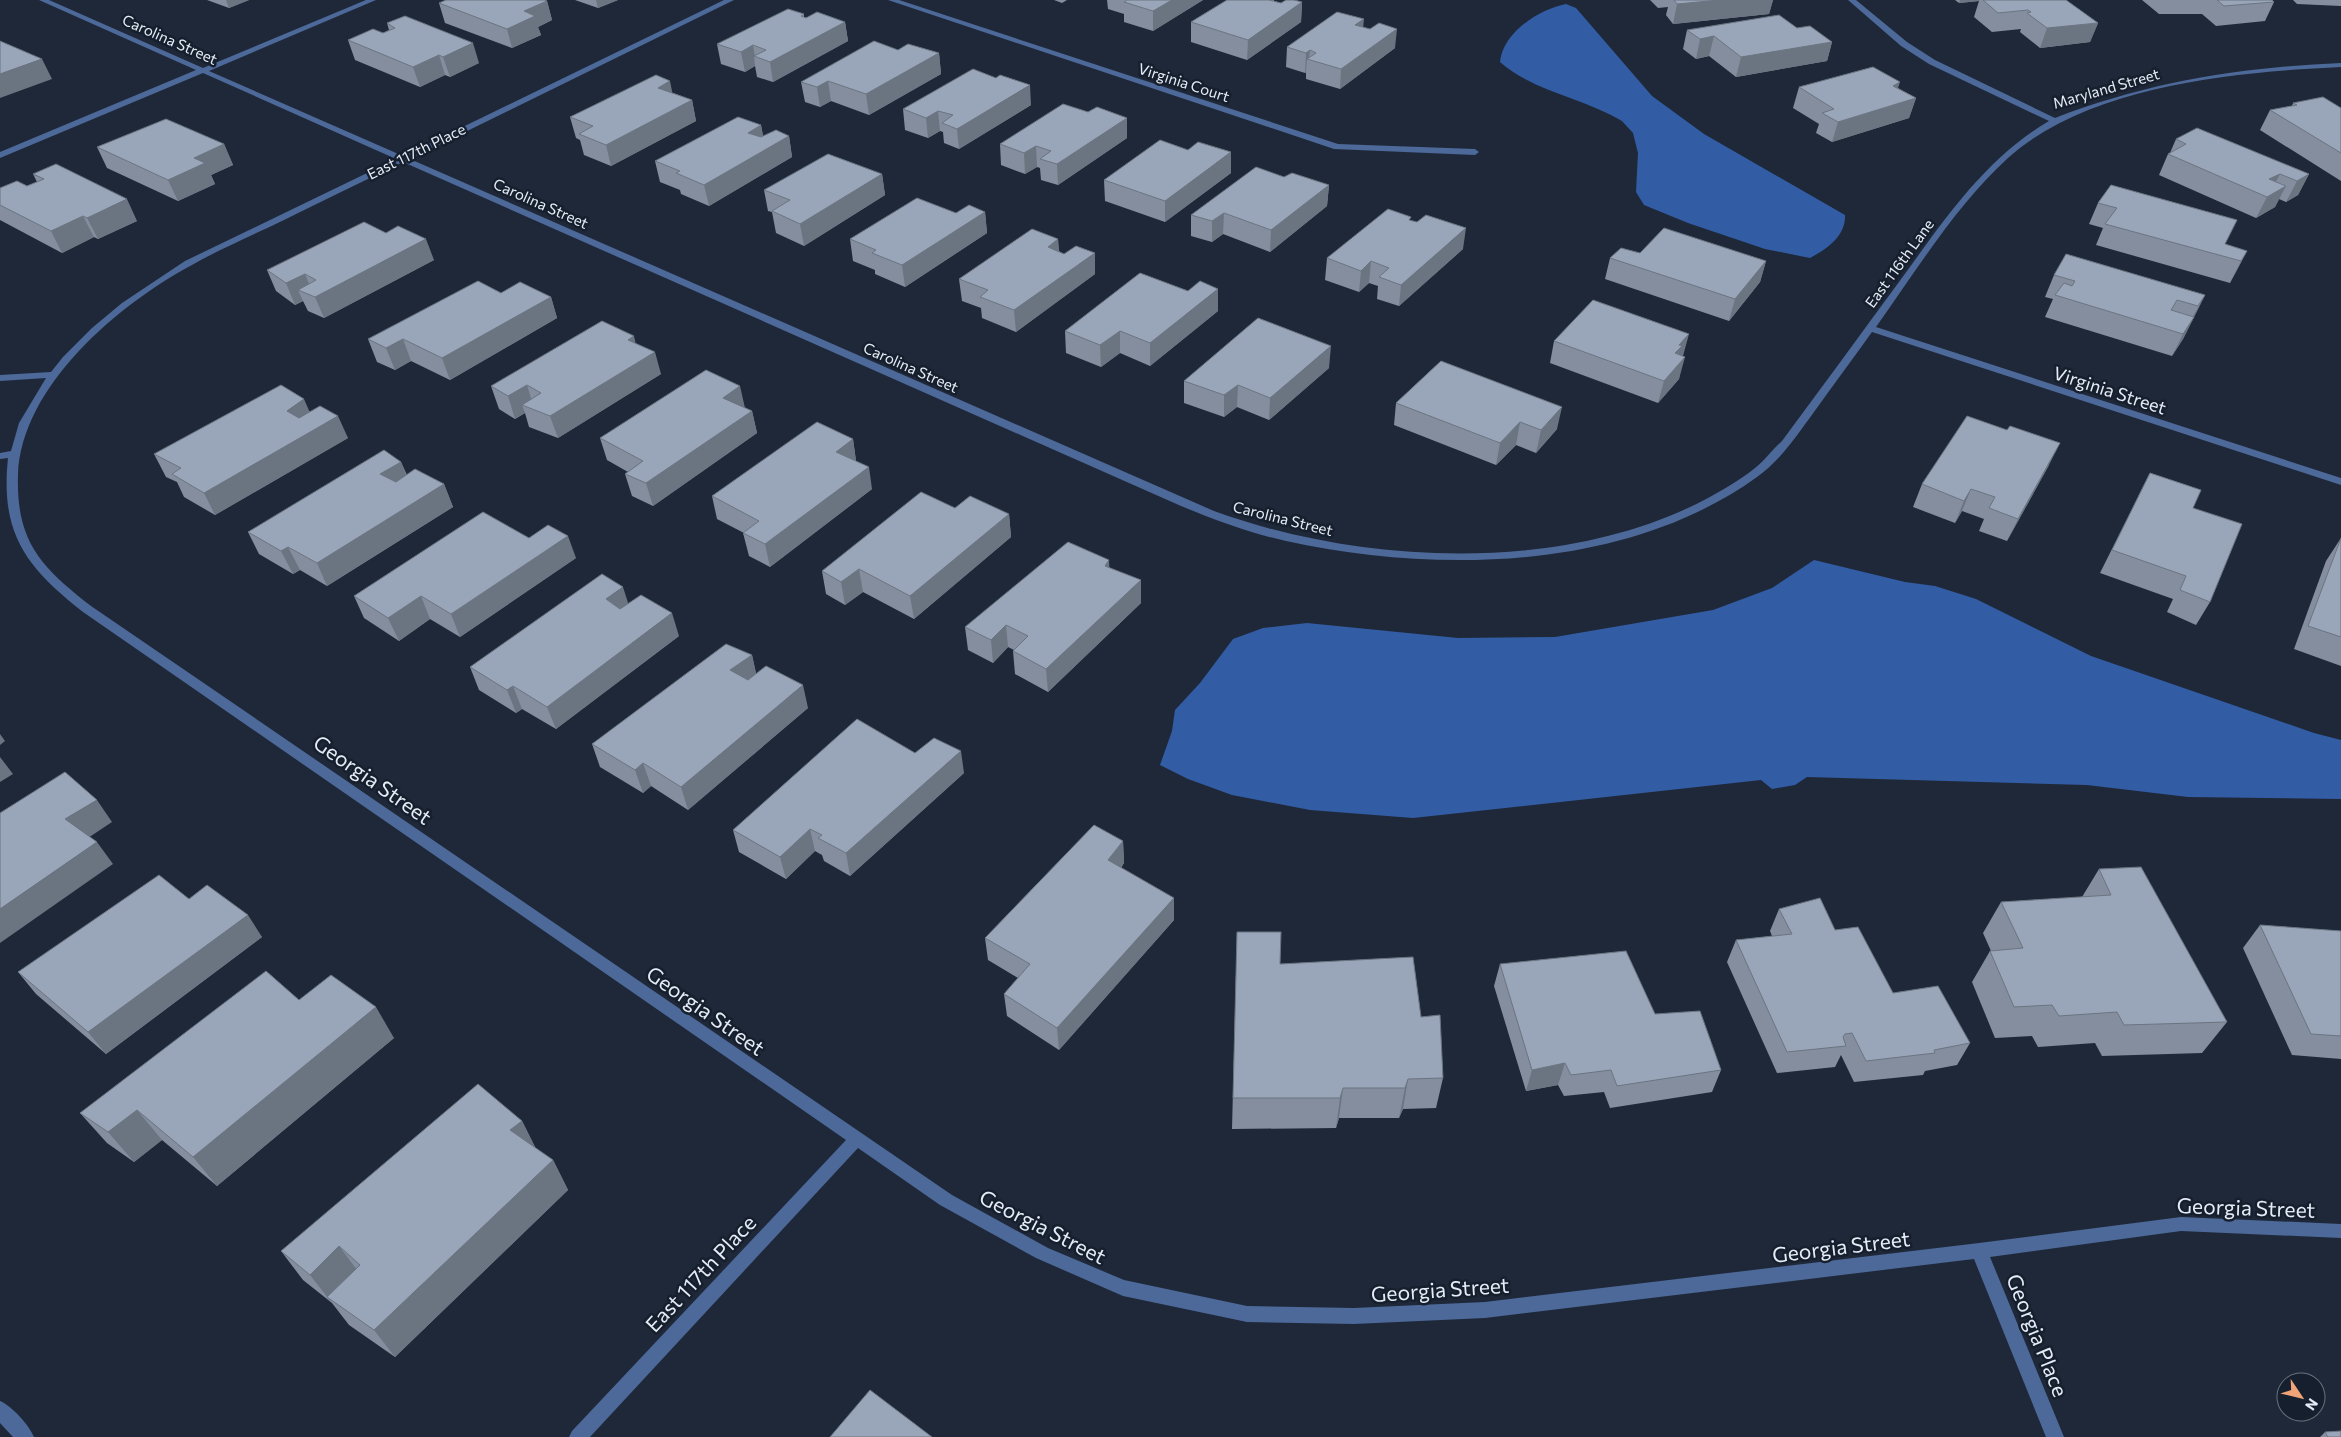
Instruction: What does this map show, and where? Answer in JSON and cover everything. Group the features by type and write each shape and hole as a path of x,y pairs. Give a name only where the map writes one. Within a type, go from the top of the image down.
{"street":[{"name":"Carolina Street","path":"43,0 1185,504 1231,522 1286,537 1372,552 1423,556 1477,556 1573,546 1618,537 1659,524 1713,500 1754,474 1786,443"},
{"path":"0,155 372,0"},
{"name":"East 117th Place","path":"109,316 146,288 188,263 730,0"},
{"name":"Virginia Court","path":"892,0 1337,147 1475,152"},
{"name":"Maryland Street","path":"1852,0 1904,44 1932,62 2055,121 2128,94 2186,80 2248,71 2341,65"},
{"name":"East 116th Lane","path":"1786,443 1963,201 1993,166 2028,136 2055,121"},
{"name":"Georgia Street","path":"109,316 80,344 53,375 38,397 7,455 14,507 21,534 33,559 57,585 87,609 856,1140 946,1200 1042,1253 1122,1288 1247,1314 1354,1316 1485,1310 1979,1251 2181,1224 2341,1231"},
{"name":"Virginia Street","path":"1869,328 2341,482"},
{"path":"0,378 53,375"},
{"name":"East 117th Place","path":"578,1437 856,1140"},
{"name":"Georgia Place","path":"1979,1251 2055,1437"},
{"path":"0,1410 25,1437"}],"water":[{"path":"1566,4 1576,8 1652,96 1704,134 1845,215 1842,229 1834,241 1810,258 1765,249 1688,223 1644,205 1636,192 1638,153 1633,133 1622,121 1592,106 1528,81 1500,62 1508,41 1524,24 1545,11"},
{"path":"1814,560 1905,582 1935,586 1976,599 2091,656 2314,733 2341,740 2341,799 2188,797 2087,785 1807,777 1795,785 1772,789 1761,780 1413,818 1310,810 1232,795 1188,779 1160,765 1172,731 1175,710 1200,683 1233,639 1263,628 1307,623 1458,638 1555,637 1713,610 1772,588"}],"building":[{"path":"446,0 547,1 524,11 535,16 507,29 439,3"},
{"path":"1127,0 1172,0 1153,11 1124,2"},
{"path":"1227,0 1269,0 1281,3 1286,0 1294,0 1302,2 1248,40 1191,22"},
{"path":"1674,0 1720,0 1677,4"},
{"path":"1983,0 2066,0 2098,23 2047,28 2027,13 2031,12 2028,10 1998,13"},
{"path":"2217,0 2272,0 2274,2 2224,6"},
{"path":"788,9 804,14 801,16 806,18 817,12 845,22 770,62 754,56 766,50 753,45 741,52 717,44"},
{"path":"1337,12 1364,19 1355,25 1370,29 1379,23 1397,29 1341,69 1307,59 1316,53 1310,50 1306,53 1287,47"},
{"path":"1779,15 1797,28 1810,26 1832,42 1741,57 1714,36 1700,39 1687,30"},
{"path":"405,16 473,43 443,57 439,55 413,67 348,40 373,29 383,33 395,28 387,23"},
{"path":"0,41 42,59 0,74"},
{"path":"874,41 898,50 908,44 939,53 866,94 828,81 817,87 801,82"},
{"path":"1873,67 1900,82 1893,86 1916,98 1838,122 1822,113 1834,109 1799,87"},
{"path":"973,69 996,78 1000,75 1030,85 957,129 942,123 953,115 938,111 926,118 903,109"},
{"path":"656,75 670,81 658,88 692,100 606,145 579,134 593,126 570,117"},
{"path":"2323,97 2341,108 2341,153 2270,110 2297,105 2293,103"},
{"path":"1063,104 1088,112 1097,107 1127,118 1057,164 1040,159 1051,151 1036,146 1024,153 1000,144"},
{"path":"738,117 761,125 748,133 761,137 776,130 789,136 704,185 676,173 680,171 655,161"},
{"path":"166,119 224,144 194,158 205,163 168,180 97,147"},
{"path":"2197,128 2309,174 2297,181 2280,174 2269,179 2286,186 2267,197 2168,154 2186,144 2176,139"},
{"path":"1160,140 1188,150 1198,142 1231,152 1165,201 1104,180"},
{"path":"828,154 882,174 800,224 772,211 790,200 764,190"},
{"path":"56,164 127,199 87,218 83,216 51,231 0,205 0,188 17,181 27,186 44,179 33,174"},
{"path":"1256,167 1284,177 1292,173 1329,185 1271,230 1224,213 1212,221 1191,215"},
{"path":"2111,185 2237,220 2225,244 2247,251 2241,261 2105,224 2117,208 2098,203"},
{"path":"917,198 956,213 969,205 985,212 902,265 872,253 876,250 850,239"},
{"path":"1388,209 1411,217 1409,220 1417,222 1426,215 1466,228 1401,285 1379,277 1389,268 1371,261 1361,271 1327,258"},
{"path":"364,222 386,233 398,226 426,239 315,297 298,290 316,280 305,274 286,283 267,270"},
{"path":"1664,228 1766,261 1735,299 1610,258 1621,248 1640,253"},
{"path":"1032,229 1058,239 1048,247 1064,254 1076,246 1095,253 1014,310 980,297 988,290 959,279"},
{"path":"2066,254 2205,295 2198,306 2177,300 2171,310 2194,317 2183,334 2055,295 2064,283 2072,286 2075,281 2054,275"},
{"path":"1140,273 1188,291 1200,281 1218,289 1150,343 1120,331 1100,345 1065,331"},
{"path":"478,281 501,293 520,282 551,297 442,358 403,339 386,348 368,339"},
{"path":"1593,300 1689,334 1679,345 1682,346 1675,353 1685,357 1664,381 1554,341"},
{"path":"1258,318 1331,346 1270,398 1238,385 1224,395 1184,381"},
{"path":"602,321 634,336 628,340 655,352 550,416 522,405 541,393 527,385 508,396 491,386"},
{"path":"1441,361 1562,407 1541,430 1520,422 1500,443 1396,403"},
{"path":"706,370 740,386 723,398 752,411 646,483 625,474 643,461 600,438"},
{"path":"281,385 304,399 287,411 299,418 320,406 338,416 204,493 172,474 181,468 154,454"},
{"path":"1967,416 2007,430 2010,426 2060,443 2018,519 1989,508 1995,497 1971,489 1964,501 1922,484"},
{"path":"817,422 853,439 836,452 869,467 765,544 743,533 759,521 712,496"},
{"path":"384,450 401,462 380,474 396,482 415,469 444,484 317,563 288,547 281,551 248,532"},
{"path":"2150,473 2201,490 2193,508 2242,524 2210,602 2180,590 2186,576 2112,550"},
{"path":"921,492 955,508 970,496 1009,514 910,596 859,569 841,582 822,571"},
{"path":"483,512 529,538 548,525 568,536 451,614 421,596 388,618 354,596"},
{"path":"2341,538 2341,637 2308,626"},
{"path":"1068,542 1109,560 1105,566 1141,580 1046,669 1013,651 1028,636 1006,625 991,640 965,627"},
{"path":"602,574 623,587 606,599 620,609 641,595 672,613 547,707 513,686 507,690 470,667"},
{"path":"726,644 752,655 730,670 748,680 766,666 803,685 681,787 643,763 635,770 592,744"},
{"path":"857,719 915,753 934,738 961,751 846,853 818,838 822,835 810,829 780,857 733,830"},
{"path":"65,772 97,800 65,819 97,842 0,909 0,813"},
{"path":"1094,825 1123,841 1108,860 1174,898 1057,1028 1004,994 1030,964 985,938"},
{"path":"2141,867 2227,1022 2124,1025 2117,1012 2059,1016 2052,1005 2014,1007 1990,951 2023,948 2001,902 2111,895 2099,869"},
{"path":"159,875 189,899 207,885 248,915 88,1032 18,972"},
{"path":"1820,898 1835,930 1858,927 1893,993 1938,986 1970,1043 1934,1050 1935,1053 1866,1061 1852,1033 1845,1034 1843,1037 1846,1046 1787,1052 1736,940 1792,934 1779,909"},
{"path":"2260,925 2341,931 2341,1036 2311,1034"},
{"path":"1237,932 1281,932 1280,964 1413,957 1421,1017 1440,1015 1443,1078 1408,1079 1405,1088 1343,1088 1340,1098 1233,1098"},
{"path":"1626,951 1655,1014 1700,1011 1721,1070 1617,1086 1611,1070 1571,1075 1565,1063 1532,1070 1500,964"},
{"path":"266,971 299,1000 331,975 376,1007 193,1157 137,1110 108,1132 80,1113"},
{"path":"478,1084 522,1121 510,1130 553,1160 374,1330 327,1297 360,1265 339,1246 310,1275 281,1251"},
{"path":"870,1390 932,1437 830,1437"},
{"path":"2341,1431 2341,1437 2328,1437 2325,1432"}]}
